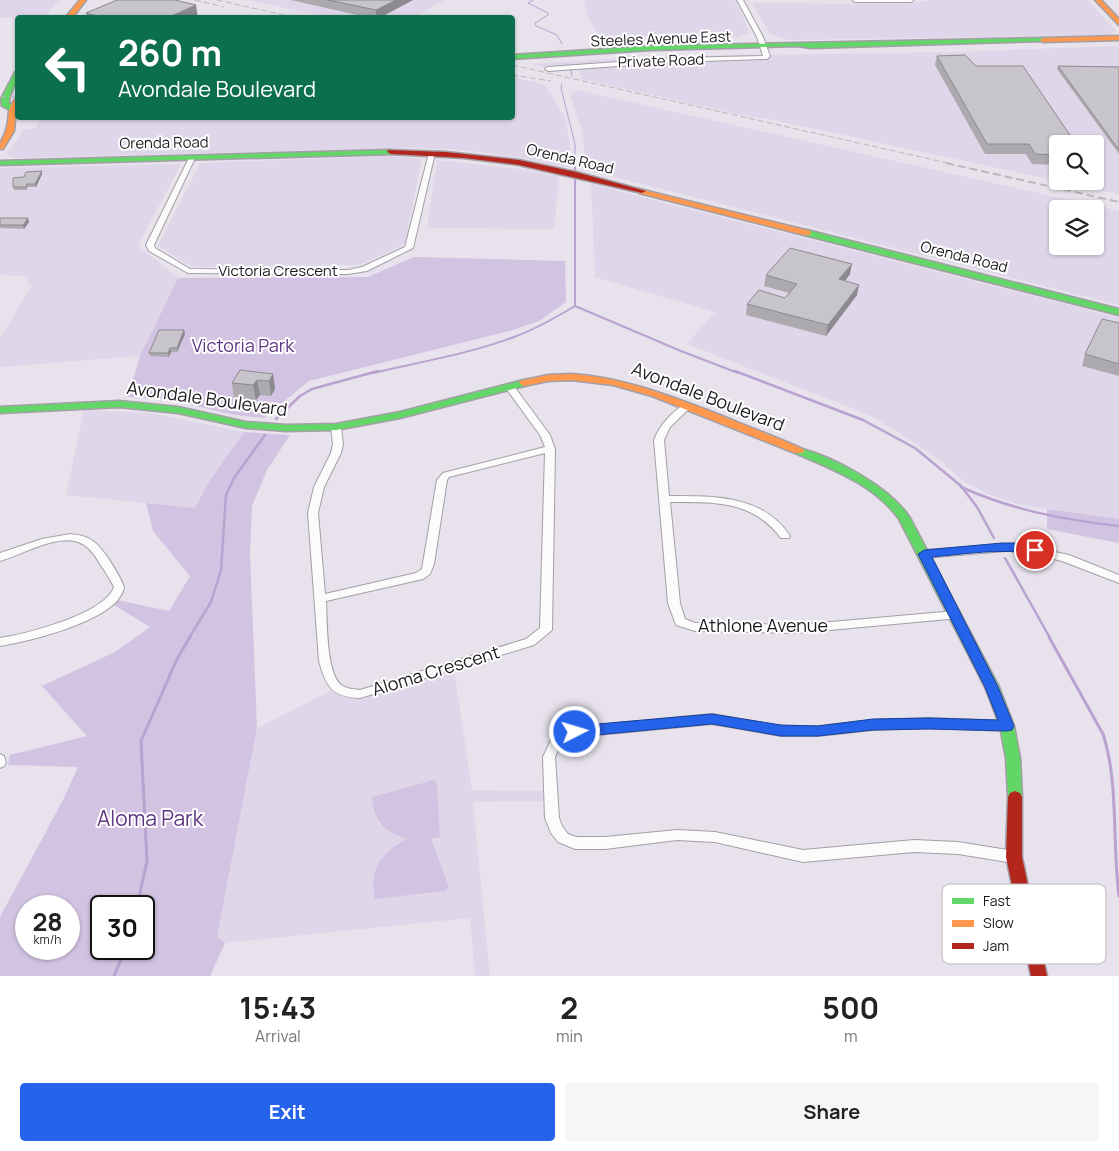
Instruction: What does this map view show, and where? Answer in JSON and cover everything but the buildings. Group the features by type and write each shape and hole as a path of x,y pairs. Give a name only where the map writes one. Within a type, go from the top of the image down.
{"street":[{"path":"70,15 83,0"},
{"path":"739,0 762,43"},
{"path":"855,0 911,0"},
{"path":"1098,0 1119,24"},
{"path":"1110,0 1119,9"},
{"path":"1101,42 1119,32"},
{"name":"Steeles Avenue East","path":"515,57 762,43 811,46 906,45 932,48 1101,42 1119,38"},
{"name":"Steeles Avenue East","path":"1101,42 1119,45"},
{"name":"Steeles Avenue East","path":"515,61 762,43 802,50 811,46"},
{"name":"Private Road","path":"548,69 665,60 763,59 767,56 762,43"},
{"path":"0,148 10,131 9,89"},
{"name":"Orenda Road","path":"0,163 386,152 432,153 505,160 566,172 1119,312"},
{"name":"Victoria Crescent","path":"192,158 150,245 152,249 188,271 348,272 364,268 409,248 432,153"},
{"name":"Avondale Boulevard","path":"0,410 77,405 131,405 178,410 246,426 286,428 336,427 400,415 547,379 571,377 599,378 636,386 827,463 858,478 899,511 924,554 992,687 1007,726 1014,767 1014,857 1020,884"},
{"name":"Aloma Crescent","path":"336,427 338,444 336,453 319,487 313,513 325,661 330,682 335,688 351,694 360,694 530,642 546,630 550,449 545,435 510,387"},
{"name":"Athlone Avenue","path":"687,406 661,430 659,440 674,603 680,622 688,626 797,629 955,615"},
{"path":"320,599 419,576 426,571 429,564 442,480 446,475 550,449"},
{"path":"664,499 716,499 733,502 772,519 779,525 785,536"},
{"path":"0,557 61,537 80,539 89,543 119,587 112,600 95,610 56,627 10,641 0,642"},
{"path":"924,554 1017,547 1065,558 1119,578"},
{"path":"1007,726 882,724 818,731 781,731 712,719 575,732 555,743 549,757 552,818 556,829 563,838 574,843 605,843 677,835 715,838 803,856 914,846 958,848 1014,857"}],"shaded area":[{"path":"0,0 59,0 46,15 15,15 15,18 0,18"},
{"path":"249,0 445,0 418,15 318,15"},
{"path":"584,0 734,0 749,33 738,37 599,36 587,15"},
{"path":"932,0 1088,0 1116,31 1108,35 787,40 770,34 752,3 906,4"},
{"path":"1119,47 1119,194 1100,190 1104,190 1104,135 1049,135 1049,179 764,118 749,117 581,79 580,71 563,71 531,64 662,56 956,52"},
{"path":"515,77 543,84 551,93 565,119 570,143 570,168 523,158 465,150 415,148 16,158 6,154 18,139 22,130 35,128 40,120 515,120"},
{"path":"577,90 1070,200 1049,200 1049,255 1104,255 1104,208 1119,211 1119,305 586,170 583,134 570,95"},
{"path":"392,156 422,158 405,244 360,265 193,267 158,246 200,163"},
{"path":"437,160 528,170 559,177 554,229 427,228"},
{"path":"181,164 138,246 178,278 140,356 0,367 0,338 32,285 27,284 28,278 23,276 0,275 0,168"},
{"path":"591,184 1119,318 1119,519 1015,503 987,494 965,482 933,455 872,416 687,344 715,312 595,277"},
{"path":"84,410 150,413 244,432 208,483 195,508 66,495"},
{"path":"454,670 472,790 543,791 544,801 473,802 490,976 475,976 470,918 225,943 217,937 257,728 330,691 347,697 363,696"}],"green space":[{"name":"Victoria Park","path":"414,257 565,261 566,302 539,321 513,330 309,381 264,418 235,415 165,399 128,397 140,356 178,278 368,277"},
{"name":"Aloma Park","path":"244,432 290,435 267,470 252,506 250,554 257,728 217,937 225,943 210,976 0,976 0,917 63,800 78,767 8,765 10,755 87,736 42,686 115,652 150,627 114,605 117,600 169,611 190,576 153,531 146,503 195,508 208,483"},
{"path":"1047,509 1119,519 1119,543 1047,529"},
{"path":"434,780 437,784 440,837 431,839 449,887 444,891 375,899 374,879 379,863 390,850 407,839 393,833 382,825 375,813 372,797"}],"waterway":[{"path":"533,0 528,3 548,13 548,15 535,23 536,26 557,35 562,44"},
{"path":"571,69 572,76"},
{"path":"562,84 561,88 575,144 575,306"},
{"path":"373,373 497,343 538,327 575,306"},
{"path":"575,306 738,373"},
{"path":"276,419 300,396 312,389 378,371"},
{"path":"735,371 863,420 915,448 962,487"},
{"path":"189,638 211,602 221,570 226,495 234,478 265,435"},
{"path":"962,487 999,502 1038,513 1078,521 1119,526"},
{"path":"962,487 977,507 994,538"},
{"path":"1005,558 1050,638"},
{"path":"139,895 147,861 141,741 177,659 190,637"},
{"path":"1049,637 1103,734 1108,753 1113,793 1119,896"},
{"path":"114,976 121,960"}],"railway":[{"path":"195,0 224,7"},
{"path":"217,0 284,15"},
{"path":"515,66 952,164"},
{"path":"515,75 551,81"},
{"path":"0,97 15,96"},
{"path":"946,163 1119,202"}],"traffic: fast":[{"path":"515,57 651,48 1043,40"},
{"path":"12,109 5,104 5,99 15,78"},
{"path":"0,163 391,152"},
{"path":"807,233 1119,312"},
{"path":"0,410 119,404 178,410 246,425 286,428 336,427 400,415 524,383"},
{"path":"799,451 853,475 866,483 889,500 904,518 992,687 1007,726 1013,758 1015,797"}],"traffic: slow":[{"path":"70,15 83,0"},
{"path":"1098,0 1119,23"},
{"path":"1043,40 1119,38"},
{"path":"0,147 10,131 12,109 15,105"},
{"path":"642,191 807,233"},
{"path":"524,383 548,378 571,377 593,378 635,387 799,451"}],"traffic: jam":[{"path":"391,152 428,153 501,160 537,166 642,191"},
{"path":"1015,797 1014,857 1020,884"},
{"path":"1036,964 1039,976"}],"route":[{"path":"575,732 712,719 781,731 818,731 873,725 1007,726 992,687 924,554 1002,547 1035,550"}]}
